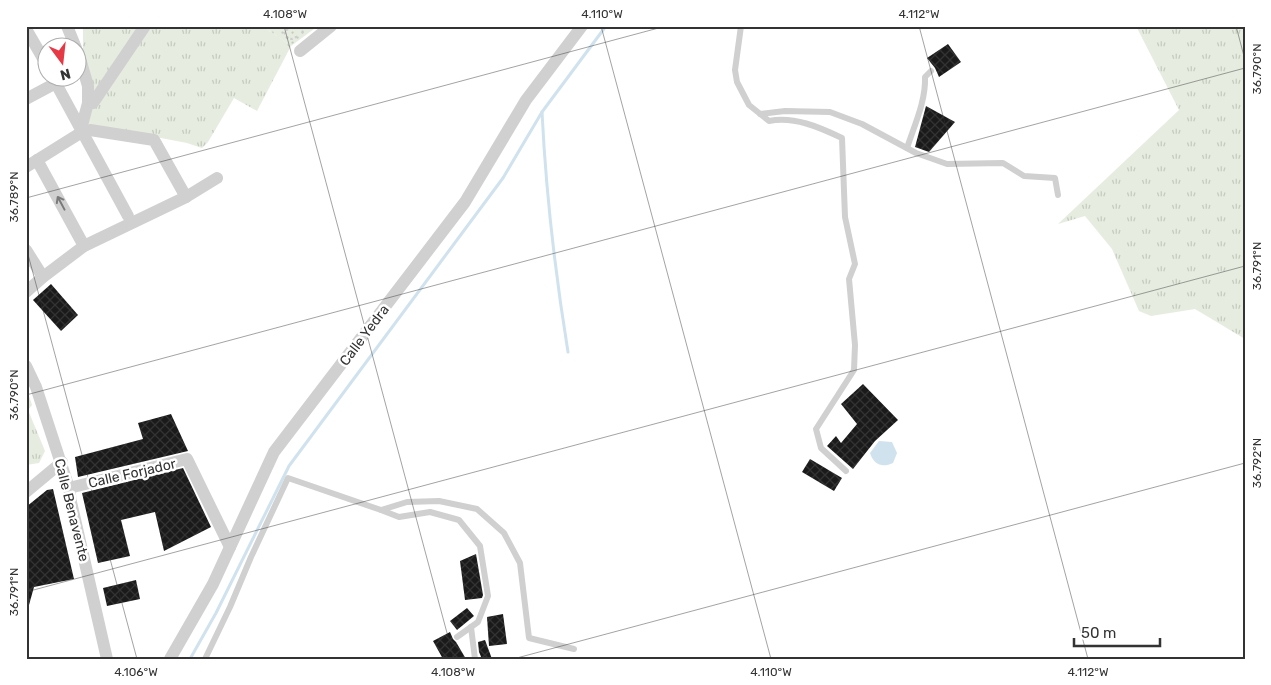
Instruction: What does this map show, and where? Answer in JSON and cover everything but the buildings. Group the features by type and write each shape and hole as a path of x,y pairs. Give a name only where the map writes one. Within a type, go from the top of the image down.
{"street":[{"path":"66,26 71,38"},
{"path":"93,104 145,26"},
{"path":"300,51 331,26"},
{"name":"Calle Yedra","path":"170,659 213,584 274,452 466,202 526,100 582,26"},
{"path":"26,29 38,50"},
{"path":"26,99 42,88"},
{"path":"58,88 128,216"},
{"path":"81,131 88,103 88,88"},
{"path":"84,246 32,164 81,131 90,130 154,140 186,197"},
{"path":"26,292 42,277 84,246 186,197 217,178"},
{"path":"26,250 42,277"},
{"name":"Calle Benavente","path":"26,366 36,387 62,462 108,659"},
{"name":"Calle Forjador","path":"69,488 187,459 230,547"},
{"path":"26,492 62,462"}],"lane":[{"path":"741,26 735,70 736,82 749,105 769,121 779,119 813,125 842,138 845,217 855,264 849,280 855,345 854,370 816,428 821,448 846,471"},
{"path":"907,148 925,85 924,78 931,71"},
{"path":"760,114 785,111 830,112 862,124 916,153 947,164 1003,163 1024,176 1055,178 1058,195"},
{"path":"205,659 288,478 400,517 430,512 459,520 480,546 488,596 478,622 457,637"},
{"path":"381,510 407,502 440,501 477,509 504,533 520,562 529,638 574,649"},
{"path":"471,628 475,659"}],"path":[{"path":"292,26 284,32 287,38 292,39 301,35 305,26"}],"green space":[{"path":"83,26 263,26 291,46 257,111 234,98 208,142 202,148 187,143 88,124 85,88 88,88 88,38 83,38"},
{"path":"263,26 318,26 291,46"},
{"path":"1136,26 1245,26 1245,339 1195,309 1151,316 1139,311 1112,249 1085,216 1058,224 1179,110"},
{"path":"26,387 32,405 28,410 45,451 39,463 26,465"}],"water":[{"path":"879,441 892,442 897,453 893,463 882,465 874,460 870,453"}],"waterway":[{"path":"190,659 216,613 289,466 503,178 542,112 606,26"},
{"path":"542,112 552,233 568,352"}]}
